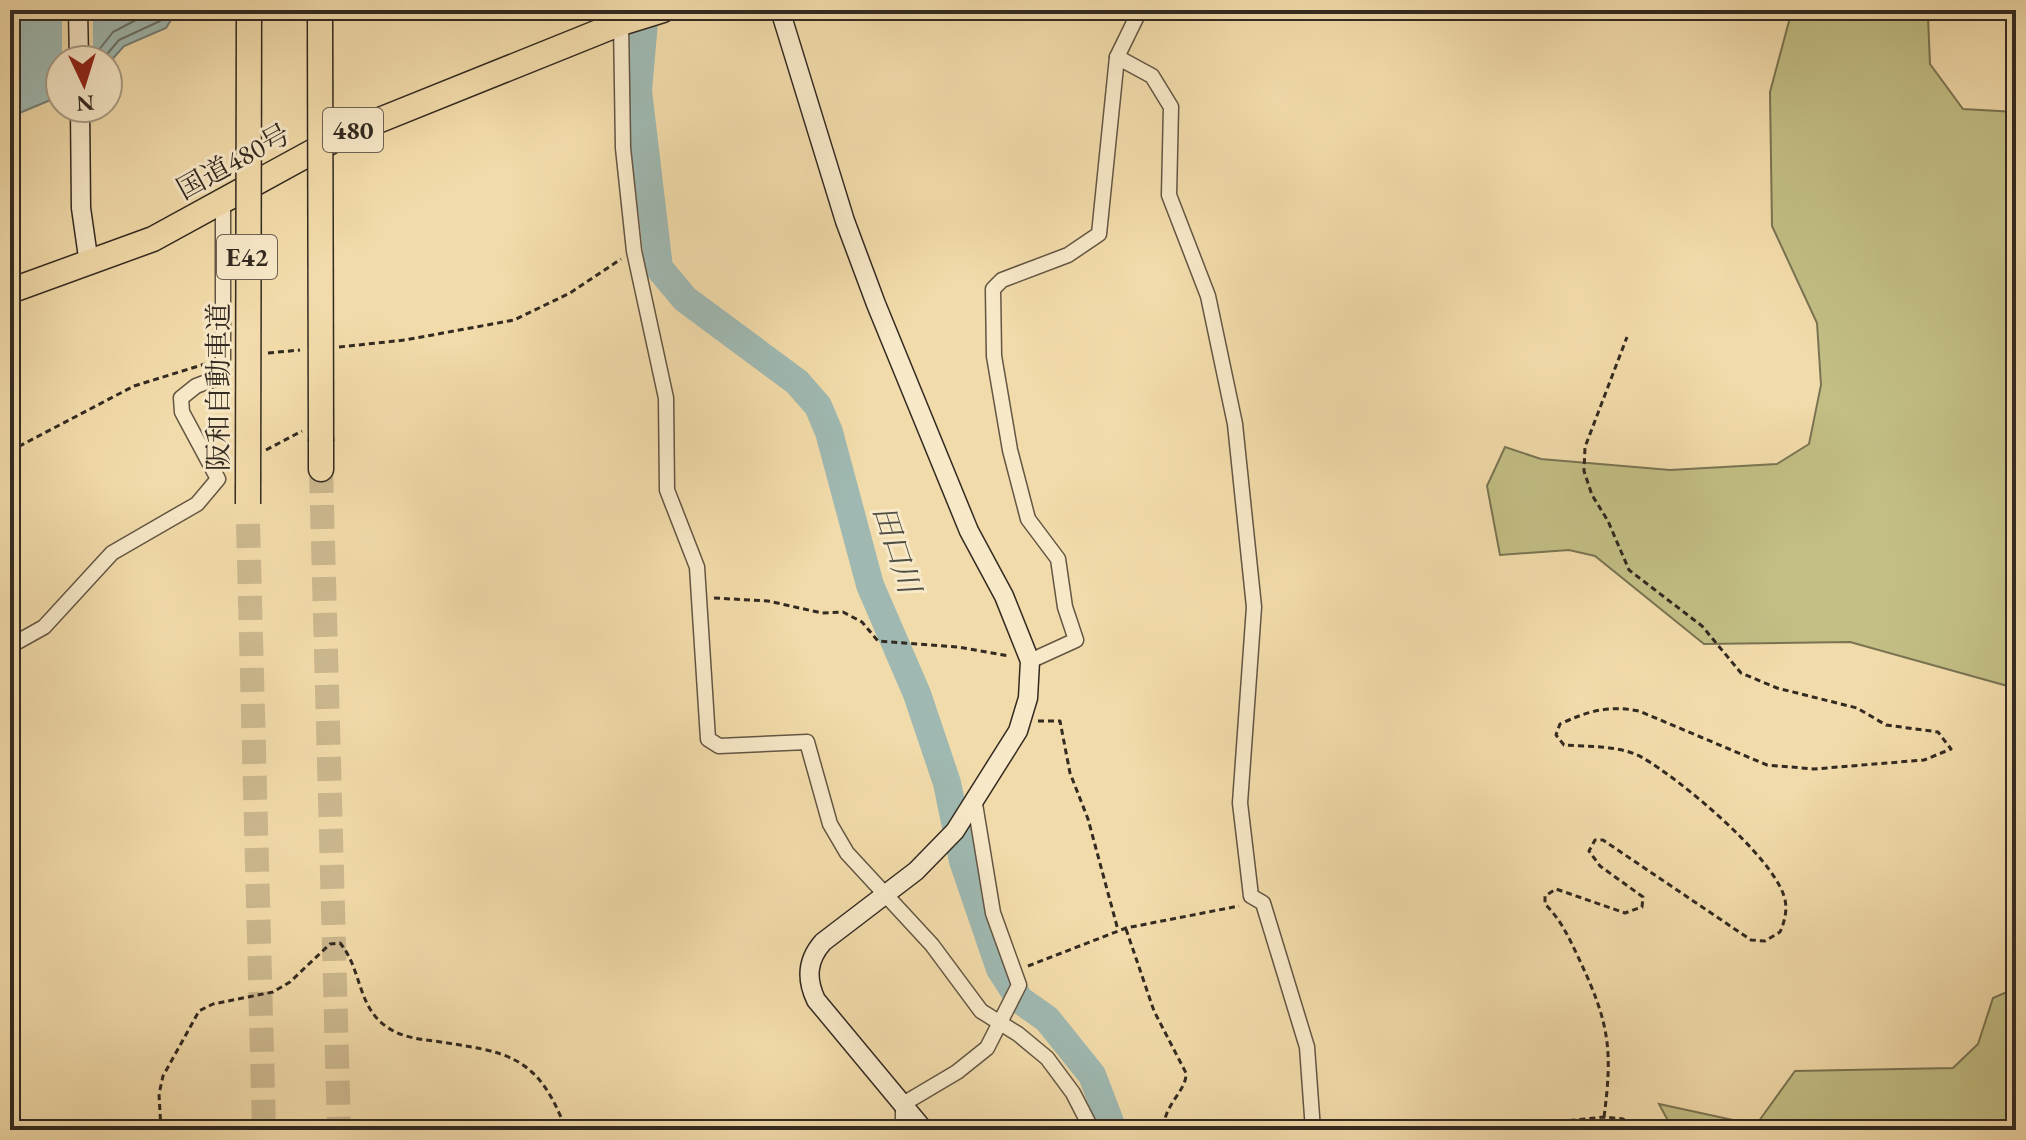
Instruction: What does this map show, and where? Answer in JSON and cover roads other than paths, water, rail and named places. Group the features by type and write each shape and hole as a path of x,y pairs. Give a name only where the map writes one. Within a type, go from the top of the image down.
{"highway":[{"name":"阪和自動車道","path":"248,514 249,10"},
{"path":"320,10 321,469"},
{"name":"国道480号","path":"10,291 153,239 345,134 662,10"}],"street":[{"path":"78,10 79,44"},
{"path":"780,10 845,221 876,304 969,531 1004,596 1029,658 1023,718 969,812 936,853 815,951 809,983 820,1007 924,1130"},
{"path":"1029,658 1076,640 1065,607 1058,559 1028,519 1010,450 994,356 993,289 1002,280 1068,255 1099,234 1117,57 1140,10"},
{"path":"625,22 623,148 634,251 666,398 667,490 697,567 710,743 807,742 830,824 847,853 932,945 981,1011 1004,1017 1047,1058 1073,1093 1092,1130"},
{"path":"1117,57 1152,76 1160,84 1171,107 1169,195 1208,296 1235,424 1254,607 1240,803 1251,896 1263,903 1307,1047 1313,1130"},
{"path":"80,124 81,208 89,264"},
{"path":"10,646 44,627 112,553 197,504 218,479 182,412 181,398 196,386 217,378 223,359 223,200"},
{"path":"903,1104 977,1057 997,1034 1018,978 995,922 969,812"},
{"path":"903,1104 903,1130"}],"water":[{"path":"10,10 176,12 166,28 124,46 44,44 44,103 10,117"}],"waterway":[{"name":"田口川","path":"645,10 638,91 659,268 685,299 797,382 818,406 829,432 870,585 917,694 947,783 963,861 1000,969 1020,1000 1047,1019 1092,1075 1113,1130"}],"tunnel":[{"path":"321,469 339,1130"},
{"path":"248,524 264,1130"}]}
